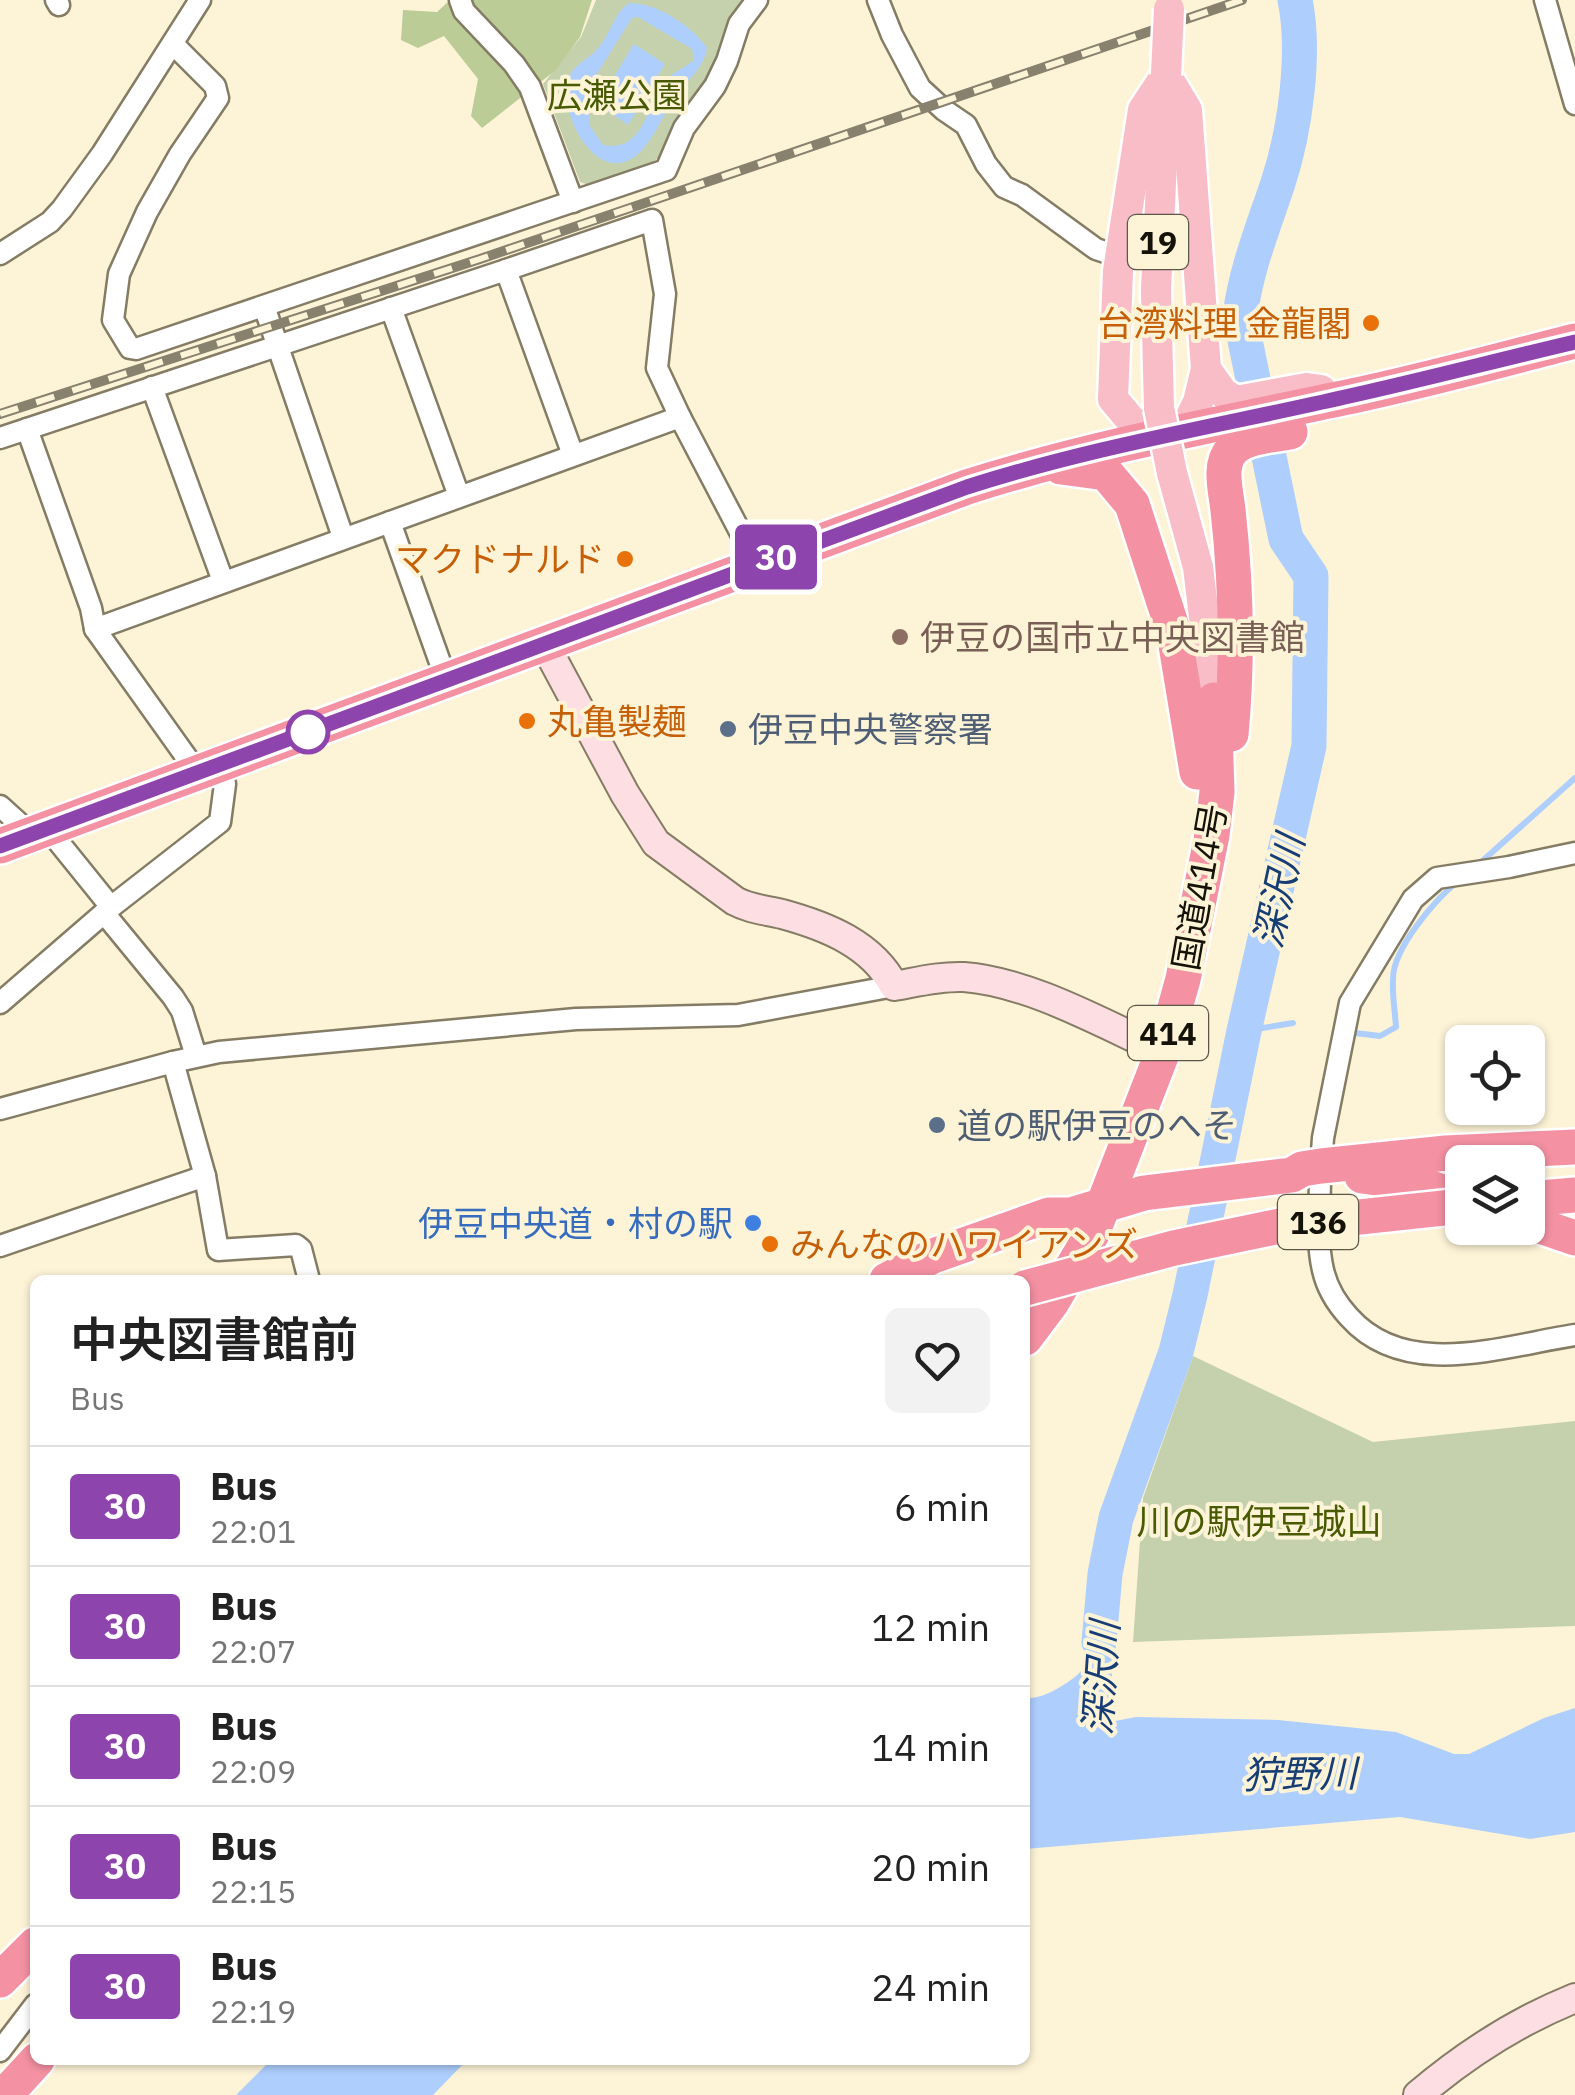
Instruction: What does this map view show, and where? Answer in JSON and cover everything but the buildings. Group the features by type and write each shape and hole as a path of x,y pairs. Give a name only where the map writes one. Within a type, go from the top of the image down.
{"highway":[{"path":"26,837 967,487 1163,425 1242,420 1324,403 1336,422 1395,385 1575,342"},
{"name":"414","path":"1217,792 1228,754 1234,698 1233,555 1223,467 1242,420"},
{"name":"414","path":"1163,425 1135,476 1132,504 1174,633 1197,767 1196,827 1202,883"},
{"path":"1039,464 1106,473 1132,504"},
{"name":"国道414号","path":"1030,1330 1083,1250 1087,1210 1162,1051 1183,979 1217,792 1214,700"},
{"path":"898,1275 959,1246 1049,1215 1087,1210 1144,1193 1446,1154 1575,1147"},
{"path":"1311,1173 1388,1178 1420,1184 1445,1195"},
{"path":"1545,1197 1575,1195"},
{"name":"136","path":"1030,1287 1174,1248 1285,1226 1445,1204"},
{"path":"949,1275 990,1252 1087,1210"},
{"path":"1545,1228 1575,1238"},
{"path":"0,1980 26,1947"},
{"path":"6,2095 33,2065"}],"main road":[{"name":"19","path":"1168,4 1156,290 1163,425 1198,568 1214,700"},
{"path":"1039,464 1095,435 1109,419 1120,256 1143,110 1166,75 1188,110 1206,369 1198,402 1163,425 1125,418 1113,399"},
{"path":"1206,369 1242,420"}],"street":[{"path":"0,254 50,222 62,209 102,154 200,0"},
{"path":"460,0 464,11 514,64 530,87 573,202"},
{"path":"173,44 214,86 218,98 180,154 119,274 112,320 130,348 136,349 666,170 684,128 728,61 739,24 758,0"},
{"path":"878,0 920,88 966,125 986,164 1004,186 1096,250 1120,256"},
{"path":"1544,0 1575,104"},
{"path":"0,438 652,220 666,294 657,368 757,564"},
{"path":"506,270 573,455"},
{"path":"264,306 344,536"},
{"path":"391,308 459,496"},
{"path":"152,387 223,581"},
{"path":"95,629 680,417"},
{"path":"0,1003 108,910 220,822 226,784 95,629 27,429"},
{"path":"390,522 447,682"},
{"path":"545,644 625,794 656,842 748,908 795,918 859,946 885,969 894,986"},
{"path":"0,806 26,837 108,910 182,1011 196,1056"},
{"path":"1575,853 1452,874 1426,884 1413,899 1350,1003 1323,1138 1311,1173 1323,1271 1340,1307 1369,1335 1405,1351 1455,1355 1575,1335"},
{"path":"0,1109 196,1056 283,1044 576,1019 738,1015 943,977 990,982 1044,998 1162,1051"},
{"path":"172,1062 204,1176 218,1250 296,1245 301,1249 308,1275"},
{"path":"0,1246 204,1176"},
{"path":"1418,2095 1470,2054 1575,1998"},
{"path":"0,2051 30,2012"}],"green space":[{"path":"450,0 592,0 580,37 556,70 482,128 471,116 478,79 444,36 418,48 401,40 403,10 437,12"},
{"name":"広瀬公園","path":"596,0 743,0 701,92 679,114 663,154 650,164 591,186 580,182 543,84 581,37"},
{"name":"川の駅伊豆城山","path":"1193,1356 1373,1442 1575,1421 1575,1626 1133,1642 1143,1498"}],"water":[{"path":"629,3 662,11 683,24 707,48 701,65 675,96 647,144 622,163 608,162 583,142 566,94 570,74 599,47","holes":["638,17 692,49 694,60 666,80 636,134 628,142 603,145 590,126 588,88 632,18"]},
{"path":"634,44 665,64 628,125 597,104"},
{"name":"狩野川","path":"1114,1591 1112,1678 1106,1718 1115,1721 1136,1717 1278,1720 1396,1732 1454,1754 1469,1754 1544,1718 1575,1708 1575,1832 1530,1839 1400,1817 1030,1849 1030,1698 1057,1689 1086,1664 1094,1645 1095,1598"},
{"path":"266,2065 462,2065 433,2095 236,2095"}],"waterway":[{"name":"深沢川","path":"1099,1642 1105,1574 1116,1518 1176,1352 1309,746 1311,576 1286,539 1240,316 1294,116 1299,67 1295,0"},
{"path":"1479,864 1575,778"},
{"path":"1355,1033 1380,1036 1396,1027 1393,979 1400,953 1427,912 1458,881"},
{"path":"1244,1031 1293,1023"}],"railway":[{"path":"0,414 480,259 1242,0"}],"bus line":[{"name":"30","path":"0,846 967,487 1039,464 1146,438 1343,398 1575,342"}],"place":[{"name":"台湾料理 金龍閣","path":"1371,323"},
{"name":"マクドナルド","path":"625,559"},
{"name":"伊豆の国市立中央図書館","path":"900,637"},
{"name":"丸亀製麺","path":"527,721"},
{"name":"伊豆中央警察署","path":"728,729"},
{"name":"道の駅伊豆のへそ","path":"937,1125"},
{"name":"伊豆中央道・村の駅","path":"753,1223"},
{"name":"みんなのハワイアンズ","path":"770,1244"}]}
